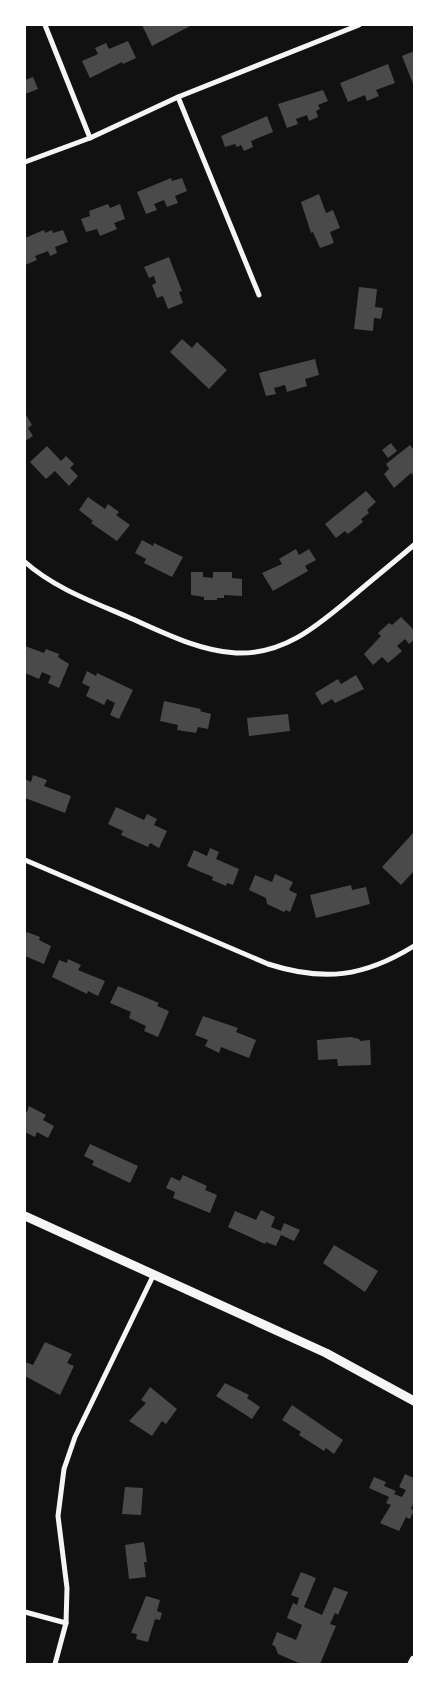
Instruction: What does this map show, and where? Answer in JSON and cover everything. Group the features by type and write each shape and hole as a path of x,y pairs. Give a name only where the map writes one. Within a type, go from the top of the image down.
{"street":[{"path":"45,25 90,138"},
{"path":"25,162 90,138 178,97 359,25"},
{"path":"178,97 260,294"},
{"path":"25,562 64,589 168,635 216,650 244,652 280,647 299,638 318,626 414,545"},
{"path":"25,860 268,964 291,971 323,975 357,972 390,961 414,946"},
{"path":"25,1216 326,1354 414,1401"},
{"path":"55,1664 66,1623 67,1588 58,1516 64,1470 75,1437 154,1274"},
{"path":"25,1612 66,1623"},
{"path":"412,1664 414,1660"}],"building":[{"path":"142,25 192,25 152,46"},
{"path":"128,41 136,58 123,64 122,62 90,78 82,61 98,54 95,48 106,43 109,49"},
{"path":"414,51 414,86 402,56"},
{"path":"388,64 395,83 376,90 379,96 367,101 365,95 348,102 340,83"},
{"path":"33,77 38,89 25,94 25,80"},
{"path":"323,90 328,101 318,105 320,109 316,111 318,117 309,121 307,115 296,119 298,124 287,128 278,104"},
{"path":"267,116 273,132 251,141 253,147 244,151 241,145 237,147 235,144 225,147 221,136"},
{"path":"171,178 172,181 182,178 187,191 175,196 178,203 167,207 164,200 154,204 157,210 146,214 137,192"},
{"path":"319,194 326,213 333,210 340,228 330,232 334,243 320,248 313,232 311,233 301,202"},
{"path":"108,204 110,208 120,204 125,219 114,223 117,229 100,236 97,229 86,232 81,219 90,216 89,211"},
{"path":"44,230 45,233 52,230 53,233 63,230 68,242 55,247 57,253 50,256 48,251 35,256 37,260 25,265 25,238"},
{"path":"169,257 182,291 179,292 183,303 168,309 163,296 157,298 152,285 156,283 154,276 149,278 144,267"},
{"path":"359,287 377,289 375,307 383,308 381,319 374,318 373,331 354,329"},
{"path":"182,339 192,348 197,342 227,370 209,389 170,352"},
{"path":"315,359 319,375 305,379 307,386 287,392 285,385 274,388 276,394 266,396 259,373"},
{"path":"25,413 32,425 28,428 33,436 25,441"},
{"path":"391,443 397,451 388,458 382,450"},
{"path":"410,445 414,450 414,476 411,473 394,488 384,474 389,469 386,464"},
{"path":"47,446 61,461 66,456 74,464 70,468 78,476 69,486 55,471 46,479 30,462"},
{"path":"366,491 376,502 367,510 369,513 361,519 363,522 348,534 345,531 336,538 325,524"},
{"path":"88,497 105,509 108,504 119,512 116,515 130,525 117,541 91,523 93,521 79,510"},
{"path":"142,540 153,546 154,543 183,557 172,577 144,563 146,559 135,553"},
{"path":"296,549 299,555 309,549 316,560 305,566 308,571 273,591 262,573 282,564 279,559"},
{"path":"191,572 203,572 203,577 213,578 213,572 232,572 232,578 242,579 242,596 224,595 224,598 217,598 217,600 204,600 204,597 191,595"},
{"path":"401,617 414,630 414,640 409,644 405,639 397,646 402,651 388,663 382,657 373,665 364,654 381,636 378,633 389,623 392,625"},
{"path":"25,646 44,653 46,649 59,654 58,657 69,664 59,688 48,683 51,676 42,672 39,679 25,673"},
{"path":"87,671 96,676 97,673 133,690 119,719 110,715 115,703 107,699 104,705 86,696 90,687 82,683"},
{"path":"356,675 364,689 335,703 332,699 322,705 315,693 338,679 341,684"},
{"path":"164,701 201,709 200,711 211,714 208,729 198,727 196,733 177,730 178,725 160,721"},
{"path":"288,714 290,731 249,736 247,718"},
{"path":"33,775 47,780 44,786 71,796 65,813 25,798 25,779 31,782"},
{"path":"116,807 144,820 147,814 157,819 154,825 167,831 159,848 150,843 148,847 121,835 123,831 108,824"},
{"path":"414,832 414,871 401,885 382,867"},
{"path":"210,848 219,852 216,859 239,869 233,885 227,883 226,886 212,880 213,877 187,866 194,850 207,856"},
{"path":"275,874 293,882 289,890 297,894 290,912 286,910 284,912 267,904 266,898 249,890 255,875 272,882"},
{"path":"351,885 352,890 366,887 370,904 316,918 310,895"},
{"path":"27,932 40,937 39,940 51,946 44,964 25,956 25,935"},
{"path":"68,959 81,965 78,970 105,981 98,996 88,991 87,994 52,977 59,960 67,963"},
{"path":"118,986 159,1003 157,1006 169,1011 158,1037 144,1031 146,1026 129,1018 131,1012 110,1003"},
{"path":"203,1016 238,1028 236,1032 256,1040 249,1058 221,1047 219,1053 205,1046 208,1040 195,1035"},
{"path":"351,1037 360,1041 370,1040 371,1065 338,1066 337,1059 318,1060 317,1040"},
{"path":"29,1106 46,1115 43,1120 54,1126 48,1138 37,1132 35,1137 25,1132 25,1111 27,1112"},
{"path":"90,1144 138,1166 130,1183 92,1165 94,1161 84,1156"},
{"path":"183,1175 207,1186 205,1190 217,1195 210,1213 173,1198 175,1192 166,1188 171,1177 180,1181"},
{"path":"261,1210 275,1217 271,1227 281,1231 284,1223 300,1230 294,1241 281,1235 276,1246 266,1242 265,1244 228,1227 235,1211 256,1220"},
{"path":"334,1245 378,1271 365,1292 323,1263"},
{"path":"45,1342 72,1354 67,1363 74,1366 60,1395 25,1376 25,1362 33,1365"},
{"path":"225,1383 249,1395 247,1398 260,1407 252,1419 216,1396"},
{"path":"150,1387 177,1409 166,1424 162,1421 152,1436 129,1421 146,1403 141,1400"},
{"path":"292,1405 343,1440 334,1454 326,1448 324,1451 299,1435 301,1432 282,1420"},
{"path":"405,1474 414,1478 414,1501 411,1509 414,1510 410,1519 406,1517 399,1531 380,1523 391,1505 386,1503 389,1497 369,1488 374,1477 386,1482 384,1486 396,1491 394,1494 402,1497 406,1490 399,1487"},
{"path":"125,1487 143,1488 141,1515 122,1514"},
{"path":"144,1542 147,1562 144,1562 146,1577 129,1579 125,1545"},
{"path":"301,1572 316,1578 304,1607 322,1615 334,1587 348,1592 338,1615 335,1613 330,1624 336,1626 320,1664 301,1664 278,1654 275,1646 272,1645 277,1632 296,1640 302,1625 287,1618 293,1603 297,1605 299,1598 291,1595"},
{"path":"146,1596 160,1600 157,1611 162,1613 160,1620 155,1619 148,1642 136,1639 137,1634 131,1633"}]}
